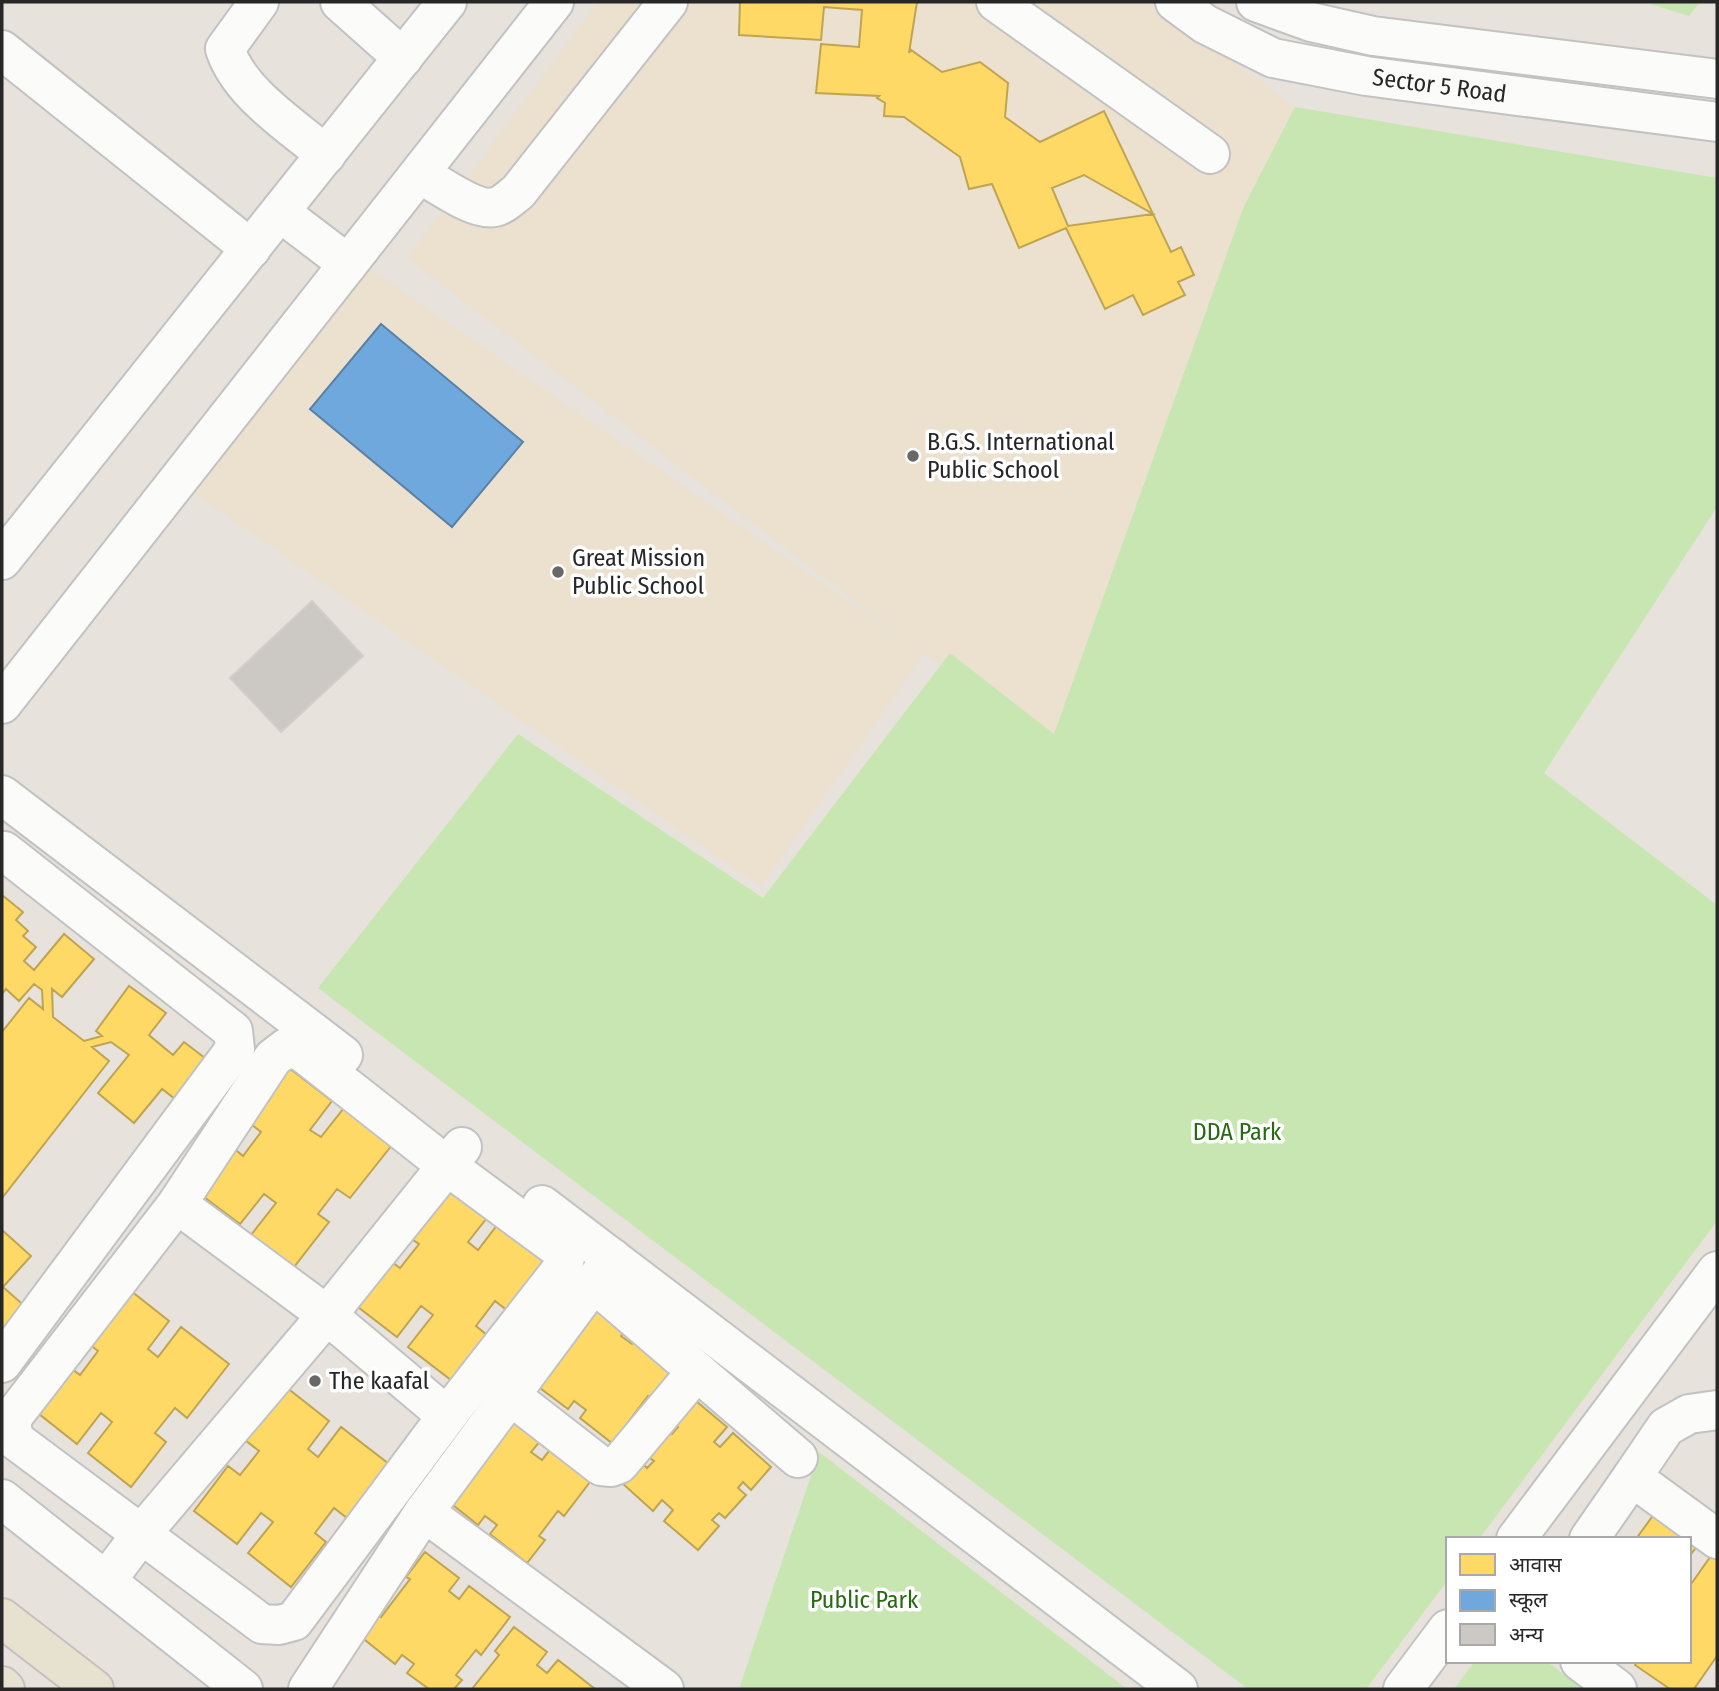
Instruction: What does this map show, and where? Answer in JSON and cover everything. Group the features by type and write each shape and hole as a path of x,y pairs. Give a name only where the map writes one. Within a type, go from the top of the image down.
{"main road":[{"path":"2,1618 94,1689"}],"street":[{"path":"259,2 225,49 231,65 259,98 326,155"},
{"path":"340,2 403,58"},
{"path":"2,560 447,2"},
{"path":"2,704 554,2"},
{"path":"420,174 476,206 493,208 505,202 517,192 668,2"},
{"name":"Sector 5 Road","path":"1175,2 1205,24 1273,58 1366,76 1717,122"},
{"name":"Sector 5 Road","path":"1256,2 1311,22 1373,36 1717,79"},
{"path":"1015,7 1210,154"},
{"path":"2,50 251,249"},
{"path":"281,213 348,264"},
{"path":"2,795 603,1270 1178,1689"},
{"path":"2,852 233,1031 235,1049 2,1363"},
{"path":"286,1048 302,1051 455,1155 561,1251 565,1258 561,1270 447,1416 294,1621 279,1625 262,1624 15,1440 12,1418 177,1204 272,1058 286,1048"},
{"path":"106,1581 142,1533 327,1315 455,1155"},
{"path":"177,1204 327,1315 447,1416"},
{"path":"603,1270 697,1371 798,1458"},
{"path":"325,1683 424,1512 603,1270"},
{"path":"1518,1537 1717,1271"},
{"path":"510,1396 601,1466 611,1467 619,1464 697,1371"},
{"path":"1590,1537 1666,1427 1689,1414 1717,1410"},
{"path":"1632,1477 1717,1539"},
{"path":"2,1499 243,1689"},
{"path":"424,1512 664,1689"},
{"path":"1402,1689 1446,1632"},
{"path":"1583,1663 1617,1689"}],"shaded area":[{"name":"B.G.S. International Public School","path":"598,2 1153,2 1295,107 1054,735 924,654 761,887 191,491 355,258 906,641 407,258"}],"green space":[{"path":"1644,2 1700,2 1689,16"},
{"name":"DDA Park","path":"1295,107 1717,178 1717,507 1544,773 1717,905 1717,1221 1480,1537 1446,1537 1446,1583 1366,1689 1248,1689 318,988 518,734 763,898 950,653 1054,734 1244,206"},
{"name":"Public Park","path":"819,1452 1127,1689 739,1689"},
{"path":"1474,1663 1549,1663 1584,1689 1454,1689"}],"building: आवास":[{"path":"740,2 917,2 909,53 911,50 942,72 980,62 1008,83 1005,117 1040,142 1104,111 1153,214 1171,252 1181,247 1194,275 1178,282 1185,295 1143,315 1133,295 1105,309 1066,228 1019,248 992,184 969,189 960,157 904,117 884,116 885,103 877,98 879,96 816,93 821,44 859,47 862,10 824,7 821,40 739,35","holes":["1084,175 1153,214 1068,226 1052,188"]},
{"path":"2,895 23,912 16,920 28,931 23,936 36,947 24,961 34,970 64,934 94,959 62,997 52,989 53,1017 84,1041 102,1036 96,1031 129,986 166,1013 149,1035 173,1055 184,1042 214,1065 183,1105 162,1089 134,1123 98,1093 129,1055 111,1042 92,1047 109,1061 2,1198 2,1032 29,998 43,1009 42,990 34,984 19,1001 6,989 2,994"},
{"path":"289,1068 332,1101 310,1130 321,1137 344,1108 392,1145 350,1198 337,1189 318,1214 329,1222 294,1267 251,1235 276,1203 264,1194 240,1224 196,1191 231,1146 243,1156 261,1132 247,1121"},
{"path":"446,1180 490,1214 468,1242 478,1250 501,1220 549,1257 508,1311 495,1301 476,1326 487,1335 451,1380 408,1347 433,1315 421,1306 397,1337 354,1304 388,1259 400,1268 419,1244 404,1234"},
{"path":"2,1230 31,1256 3,1287 29,1310 2,1339"},
{"path":"126,1287 169,1321 148,1349 158,1357 181,1327 229,1364 187,1418 175,1408 155,1433 166,1442 131,1487 88,1453 112,1422 101,1413 77,1444 34,1410 68,1366 80,1375 98,1351 84,1340"},
{"path":"598,1298 631,1324 621,1336 632,1344 642,1332 683,1363 654,1401 648,1396 629,1421 634,1425 617,1447 580,1418 586,1410 574,1401 568,1409 532,1382"},
{"path":"286,1387 329,1421 308,1449 318,1457 341,1427 389,1464 347,1518 334,1508 315,1533 326,1542 291,1587 248,1553 273,1522 261,1513 237,1544 194,1511 228,1466 240,1475 259,1451 245,1440"},
{"path":"696,1401 727,1427 714,1442 720,1447 733,1433 771,1467 751,1490 743,1482 738,1488 746,1495 725,1518 719,1513 712,1520 719,1526 698,1550 664,1521 673,1510 662,1500 653,1511 622,1483 641,1462 647,1468 654,1461 647,1456 669,1431 672,1434 678,1427 675,1424"},
{"path":"508,1413 542,1439 531,1452 542,1460 552,1447 593,1478 564,1516 558,1511 539,1536 545,1540 527,1563 490,1534 497,1525 485,1516 478,1525 443,1497"},
{"path":"1657,1510 1700,1542 1691,1554 1691,1537 1637,1537"},
{"path":"425,1552 459,1578 449,1591 459,1599 469,1586 510,1617 481,1655 476,1650 456,1675 462,1680 454,1689 429,1689 407,1673 414,1664 402,1655 395,1664 360,1636 377,1614 381,1617 410,1579 406,1577"},
{"path":"1713,1553 1717,1556 1717,1656 1694,1689 1670,1689 1635,1665 1691,1663 1691,1584"},
{"path":"514,1627 547,1652 537,1665 547,1673 558,1660 595,1689 472,1689 499,1655 495,1651"}],"building: स्कूल":[{"path":"381,324 523,442 452,527 310,409"}],"building: अन्य":[{"path":"312,601 363,656 281,732 230,678"}],"place":[{"name":"B.G.S. International Public School","path":"913,456"},
{"name":"Great Mission Public School","path":"558,572"},
{"name":"The kaafal","path":"315,1381"}]}
